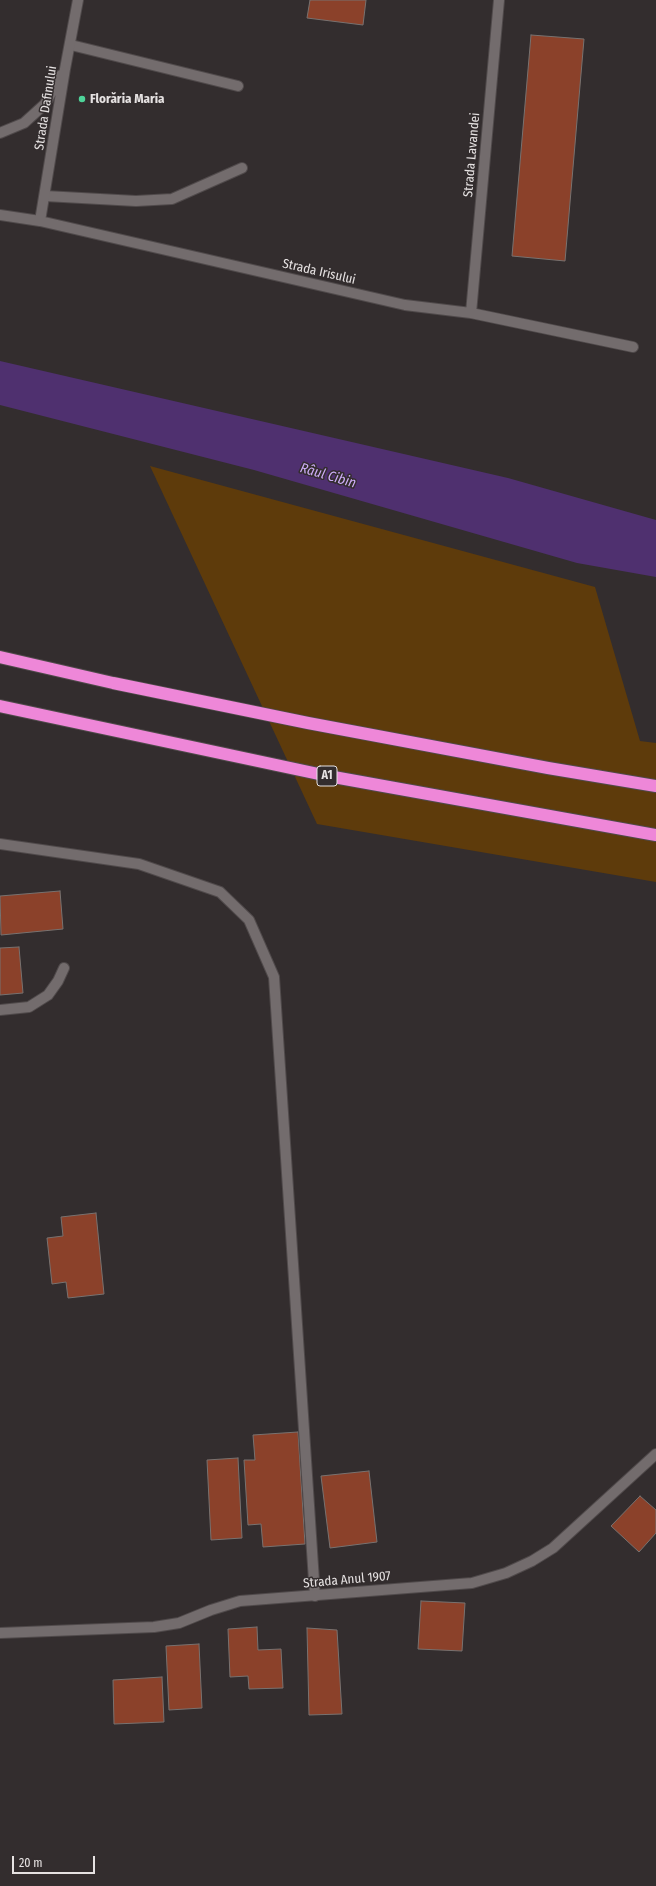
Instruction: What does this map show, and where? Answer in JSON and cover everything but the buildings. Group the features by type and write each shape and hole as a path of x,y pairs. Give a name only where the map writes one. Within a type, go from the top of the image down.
{"highway":[{"path":"0,657 113,683 308,723 656,786"},
{"name":"A1","path":"0,706 328,776 656,835"}],"street":[{"name":"Strada Dafinului","path":"40,221 78,0"},
{"name":"Strada Lavandei","path":"471,313 500,0"},
{"path":"71,45 238,86"},
{"path":"0,133 24,123 45,104 65,69"},
{"path":"45,196 136,201 172,199 242,168"},
{"name":"Strada Irisului","path":"0,216 40,221 405,305 471,313 633,346"},
{"path":"0,844 139,864 220,892 249,920 270,970 274,985 315,1596"},
{"path":"0,1010 29,1007 48,995 64,968"},
{"name":"Strada Anul 1907","path":"0,1633 154,1627 179,1623 211,1610 240,1601 472,1583 506,1574 532,1561 553,1548 656,1454"}],"shaded area":[{"path":"150,466 595,587 640,741 656,743 656,882 317,824"}],"water":[{"name":"Râul Cibin","path":"0,361 508,478 656,520 656,577 577,563 254,470 0,405"}],"place":[{"name":"Florăria Maria","path":"82,99"}]}
